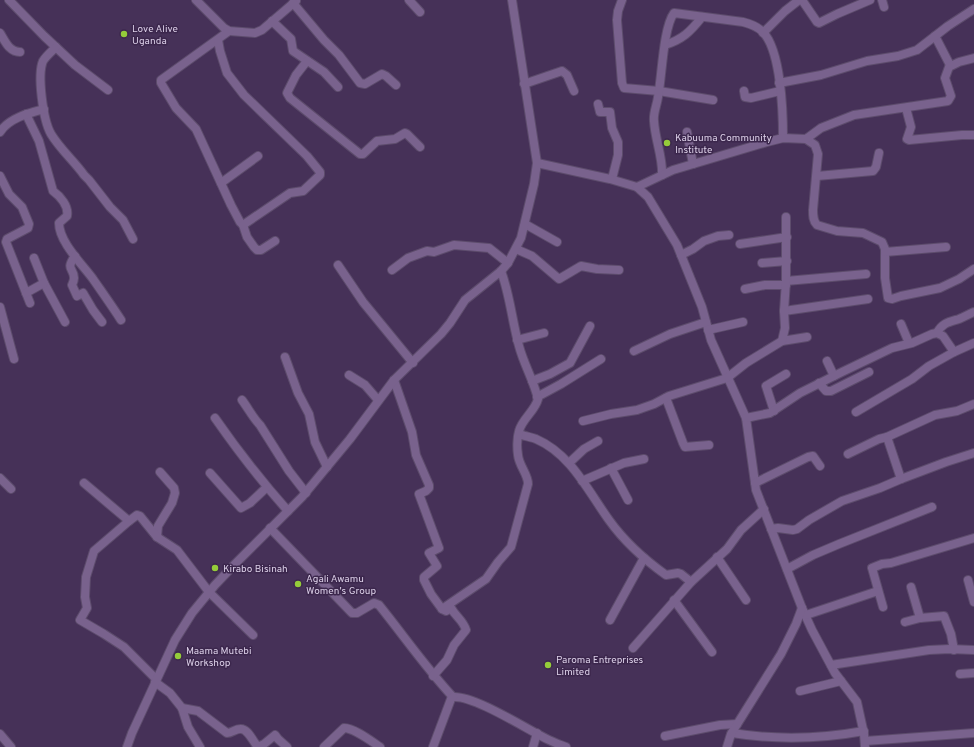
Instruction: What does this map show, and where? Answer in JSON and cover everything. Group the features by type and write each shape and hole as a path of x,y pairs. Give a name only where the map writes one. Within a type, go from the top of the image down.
{"street":[{"path":"9,0 56,47 86,74 108,90"},
{"path":"196,0 224,28 229,31 255,33 262,30 295,2 324,40 339,54 360,83 365,84 382,74 396,86"},
{"path":"409,0 420,12"},
{"path":"127,747 156,681 183,626 192,613 209,592 270,528 306,493 394,380 441,334 465,300 501,271 508,263 516,249 525,224 537,163 512,0"},
{"path":"622,0 617,16 623,86 627,89 659,91 713,100"},
{"path":"764,33 785,11 801,0 819,23 870,0"},
{"path":"744,91 745,97 751,98 780,87 867,61 913,52 974,9"},
{"path":"662,175 662,161 654,122 665,46 671,18 674,13 744,22 753,25 764,33 773,51 780,87 783,138"},
{"path":"665,46 687,35 702,17"},
{"path":"272,21 291,39 293,51 324,72 338,87"},
{"path":"229,31 161,80 160,83 176,108 196,129 240,222 243,225 247,237 257,250 263,250 275,241"},
{"path":"0,34 9,47 16,52 20,52"},
{"path":"935,36 950,66"},
{"path":"218,40 227,73 244,95 307,156 320,172 320,175 305,190 301,192 290,192 243,225"},
{"path":"56,47 44,58 42,62 40,86 49,130 53,137 110,207 123,220 133,239"},
{"path":"806,139 821,128 854,116 950,101 952,96 945,78 950,66 974,58"},
{"path":"307,61 287,91 288,95 360,154 364,154 377,141 395,139 405,133 420,147"},
{"path":"524,84 562,72 567,75 574,91"},
{"path":"598,104 600,112 610,112 612,128 618,142 618,155 612,179"},
{"path":"906,108 911,126 907,136 909,140 974,135"},
{"path":"0,132 5,126 19,117 44,109"},
{"path":"26,114 40,145 53,191 59,196 67,210 67,216 59,222 62,236 121,320"},
{"path":"687,132 693,164"},
{"path":"637,187 672,170 783,138 806,139 815,145 818,154 813,220 817,225 837,231 863,233 882,242 885,252 885,278 888,298 890,299 940,288 959,279 974,269"},
{"path":"817,176 873,171 876,167 879,153"},
{"path":"221,183 258,156"},
{"path":"537,163 612,179 637,187 648,197 669,230 696,293 711,340 746,418 756,490 802,608 831,665 857,702 864,731 865,744 974,733"},
{"path":"0,176 9,194 22,207 29,224 28,228 7,239 6,242 30,303"},
{"path":"782,341 785,328 784,311 787,261 786,218"},
{"path":"525,224 557,242"},
{"path":"681,255 704,241 718,236 729,235"},
{"path":"740,244 787,237"},
{"path":"392,270 408,258 427,251 434,252 454,245 489,248 508,263"},
{"path":"885,252 946,247"},
{"path":"516,249 532,256 559,279 581,266 597,270 619,270"},
{"path":"75,256 70,266 74,278 72,285 77,296 83,294 92,310 102,322"},
{"path":"34,258 44,283 65,322"},
{"path":"762,263 787,261"},
{"path":"338,265 368,308 413,363"},
{"path":"442,609 486,579 498,562 511,548 528,484 518,456 519,434 521,426 537,404 538,397 513,327 508,291 501,271"},
{"path":"745,289 765,285 866,274"},
{"path":"26,293 44,283"},
{"path":"784,311 868,299"},
{"path":"0,307 14,359"},
{"path":"937,333 943,324 974,312"},
{"path":"634,351 670,334 707,326 743,322"},
{"path":"901,324 909,343"},
{"path":"532,381 550,374 570,362 590,326"},
{"path":"517,340 544,333"},
{"path":"746,418 774,411 794,396 819,383 892,348 928,335 937,333 943,336 954,352"},
{"path":"583,421 611,414 637,410 666,398 727,378 746,363 782,341 807,337"},
{"path":"856,412 912,379 929,366 974,342"},
{"path":"285,357 298,393 309,414 315,442 327,467"},
{"path":"538,397 601,359"},
{"path":"827,361 834,376"},
{"path":"819,383 826,391 831,391 869,372"},
{"path":"774,411 766,386 786,374"},
{"path":"349,376 365,385 378,400"},
{"path":"394,380 412,432 416,455 429,485 429,488 426,491 419,494 439,548 429,553 437,566 424,577 424,580 431,594 442,609"},
{"path":"666,398 683,443 686,447 709,445"},
{"path":"242,400 254,416 256,422 260,425 289,471 306,493"},
{"path":"848,454 935,415 957,411 974,404"},
{"path":"215,418 236,448 288,511"},
{"path":"519,434 548,446 569,463 609,521 627,542 644,558 666,575 678,573 691,582"},
{"path":"887,437 901,479"},
{"path":"569,463 584,449 598,441"},
{"path":"771,529 797,529 842,501 974,454"},
{"path":"755,483 808,457 813,456 820,466"},
{"path":"582,481 624,463 644,459"},
{"path":"611,468 628,500"},
{"path":"158,537 158,526 172,503 175,494 174,488 160,472"},
{"path":"210,473 240,508 250,503 267,487"},
{"path":"0,478 11,489"},
{"path":"84,483 129,521"},
{"path":"787,569 813,555 839,544 856,539 932,508"},
{"path":"633,648 691,582 731,544 741,530 764,510"},
{"path":"200,747 188,727 182,708 170,693 156,681 124,647 80,620 86,608 86,577 92,556 98,548 138,515 158,537 177,550 209,592 253,635"},
{"path":"270,528 352,613 357,613 374,603 379,605 420,656 433,676 453,698 465,698 566,747"},
{"path":"883,607 872,568 974,538"},
{"path":"717,557 746,600"},
{"path":"610,620 644,558"},
{"path":"968,580 974,602"},
{"path":"911,587 920,618"},
{"path":"806,615 878,591"},
{"path":"674,600 712,652"},
{"path":"433,676 447,660 454,645 466,630 464,623 453,614 451,608 446,610 442,609"},
{"path":"727,747 737,724 780,654 796,624 802,608"},
{"path":"905,622 920,618 944,616 951,634 954,650"},
{"path":"831,665 929,650 974,650"},
{"path":"960,674 974,673"},
{"path":"800,691 841,681"},
{"path":"433,747 451,699 453,698"},
{"path":"182,708 198,711 227,733 240,729 245,730 258,747 275,735 287,747"},
{"path":"665,736 720,725 737,724"},
{"path":"324,747 344,728 348,728 380,747"},
{"path":"732,733 759,737 811,737 834,736 864,731"},
{"path":"0,734 11,747"},
{"path":"533,747 537,734"}],"place":[{"name":"Love Alive Uganda","path":"124,34"},
{"name":"Kabuuma Community Institute","path":"667,143"},
{"name":"Kirabo Bisinah","path":"215,568"},
{"name":"Agali Awamu Women's Group","path":"298,584"},
{"name":"Maama Mutebi Workshop","path":"178,656"},
{"name":"Paroma Entreprises Limited","path":"548,665"}]}
